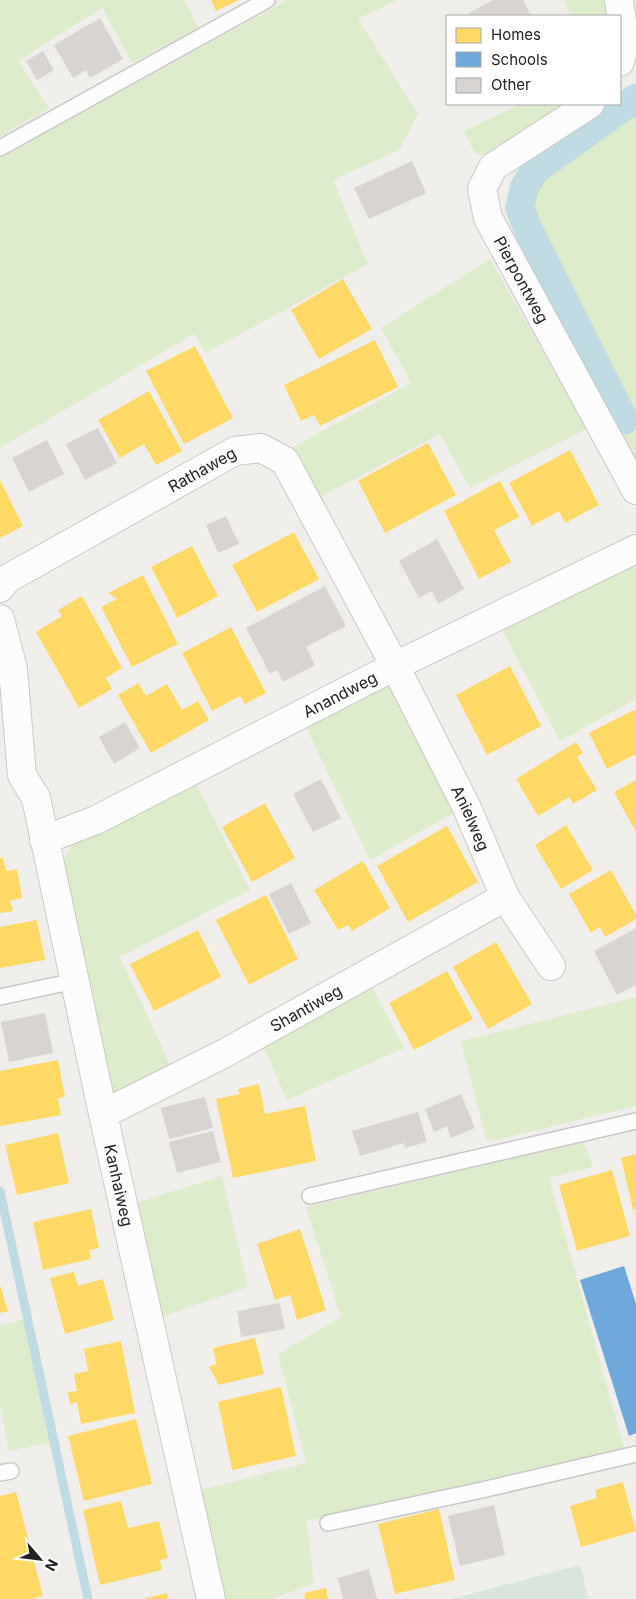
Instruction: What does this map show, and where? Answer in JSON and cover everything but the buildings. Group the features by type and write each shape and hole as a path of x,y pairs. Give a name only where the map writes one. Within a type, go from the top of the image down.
{"street":[{"path":"619,0 625,43 621,58"},
{"name":"Pierpontweg","path":"588,105 493,167 482,189 488,218 636,490"},
{"name":"Rathaweg","path":"0,588 7,579 235,451 261,448 285,461 395,666"},
{"name":"Anandweg","path":"44,840 96,820 395,666 636,549"},
{"path":"0,619 13,669 11,771"},
{"name":"Anielweg","path":"395,666 466,808 505,897 551,966"},
{"name":"Kanhaiweg","path":"11,771 36,798 103,1114 211,1599"},
{"name":"Shantiweg","path":"103,1114 225,1053 505,897"}],"lane":[{"path":"0,148 267,0"},
{"path":"0,997 75,981"},
{"path":"310,1196 636,1121"},
{"path":"328,1523 636,1454"}],"green space":[{"path":"0,0 185,0 198,28 132,63 102,8 18,61 49,108 0,136"},
{"path":"288,0 397,0 358,19 418,114 399,150 333,180 368,264 206,353 194,334 0,448 0,158"},
{"path":"563,0 611,0 614,15 570,15"},
{"path":"636,98 636,467 612,424 624,419 528,229 520,208 524,188 535,170"},
{"path":"519,105 566,105 491,156 475,154 464,131"},
{"path":"490,259 587,429 470,488 440,434 318,498 291,448 411,383 381,328"},
{"path":"636,561 636,699 560,741 501,627"},
{"path":"395,681 455,812 370,860 305,725"},
{"path":"197,785 250,890 120,957 171,1067 109,1096 62,861 71,846"},
{"path":"371,985 404,1048 287,1100 261,1041"},
{"path":"636,997 636,1106 487,1142 461,1041"},
{"path":"584,1142 593,1167 549,1178 624,1448 307,1521 314,1584 271,1599 222,1599 197,1491 306,1463 278,1354 341,1317 306,1207"},
{"path":"222,1176 248,1287 158,1318 133,1204"},
{"path":"27,1319 54,1442 9,1451 0,1404 0,1325"}],"shaded area":[{"path":"580,1565 589,1599 451,1599"}],"waterway":[{"path":"624,420 528,229 520,208 524,188 535,170 636,98"},
{"path":"0,1191 88,1599"}]}
